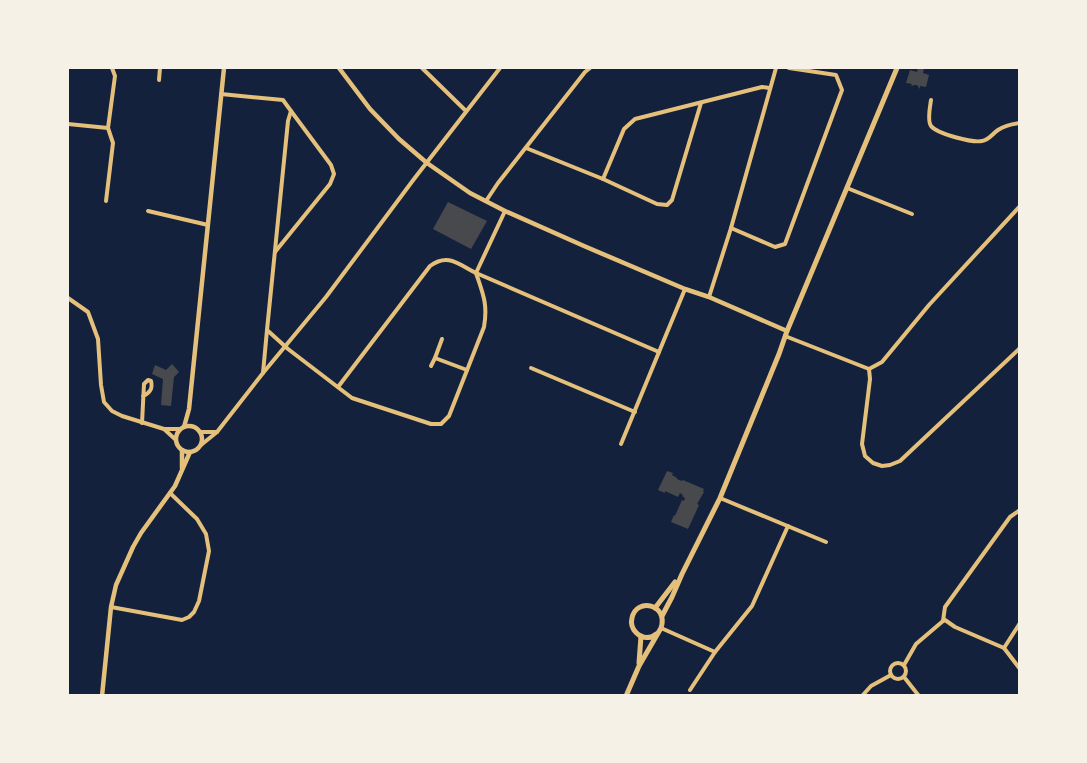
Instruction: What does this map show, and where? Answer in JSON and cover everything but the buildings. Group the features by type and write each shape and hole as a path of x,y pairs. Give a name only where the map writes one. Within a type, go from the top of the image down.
{"main road":[{"path":"662,616 720,498 786,333 897,68"},
{"path":"655,608 682,574"},
{"path":"626,696 639,666 660,630 663,620 659,611 655,608 640,607 633,613 631,623 636,633 641,636 651,637 660,630"},
{"path":"639,666 641,636"}],"street":[{"path":"106,201 113,143 108,128 115,76 112,68"},
{"path":"159,80 160,68"},
{"path":"191,426 189,409 224,68"},
{"path":"339,68 370,109 398,139 426,163 470,193 505,211 685,289 709,297 869,369"},
{"path":"422,68 466,112"},
{"path":"164,429 176,440 182,450 190,452 194,451 217,432 326,297 500,68"},
{"path":"486,201 498,183 590,68"},
{"path":"709,297 731,228 776,68"},
{"path":"731,228 775,247 785,244 842,90 836,76 789,68"},
{"path":"603,179 624,129 635,119 762,87 770,88"},
{"path":"221,94 283,100 331,164 334,174 330,184 275,252"},
{"path":"931,100 929,115 931,127 939,133 948,136 982,141 990,138 1005,126 1020,124"},
{"path":"526,148 603,179 657,204 667,205 672,200 701,103"},
{"path":"263,373 290,111"},
{"path":"68,124 108,128"},
{"path":"847,188 912,214"},
{"path":"869,369 882,362 929,305 1020,206"},
{"path":"148,211 208,225"},
{"path":"266,330 285,347 352,398 432,424 441,424 448,416 484,327 485,298 476,273 505,211"},
{"path":"338,387 430,266 437,261 446,259 659,352"},
{"path":"621,444 685,289"},
{"path":"68,298 88,312 98,338 104,402 112,411 142,423 164,429 191,426 201,432 217,432"},
{"path":"431,366 442,339"},
{"path":"869,369 870,379 862,444 865,456 873,463 882,466 890,465 900,461 1020,348"},
{"path":"435,358 467,370"},
{"path":"531,368 635,412"},
{"path":"142,423 143,396"},
{"path":"176,440 189,409"},
{"path":"201,432 201,445"},
{"path":"182,450 182,470"},
{"path":"102,696 111,607 116,585 132,547 175,486 190,452"},
{"path":"111,607 182,620 194,612 199,601 209,551 206,534 197,518 170,493"},
{"path":"720,498 826,542"},
{"path":"904,677 906,672 904,665 916,644 943,620 945,606 1010,517 1020,510"},
{"path":"690,690 715,652 752,606 788,526"},
{"path":"943,620 1004,648 1020,669"},
{"path":"1004,648 1020,623"},
{"path":"660,630 715,652"},
{"path":"891,675 890,670 892,666 899,663 904,665"},
{"path":"891,675 898,679 904,677"},
{"path":"862,696 871,686 891,675"},
{"path":"904,677 919,696"}]}
